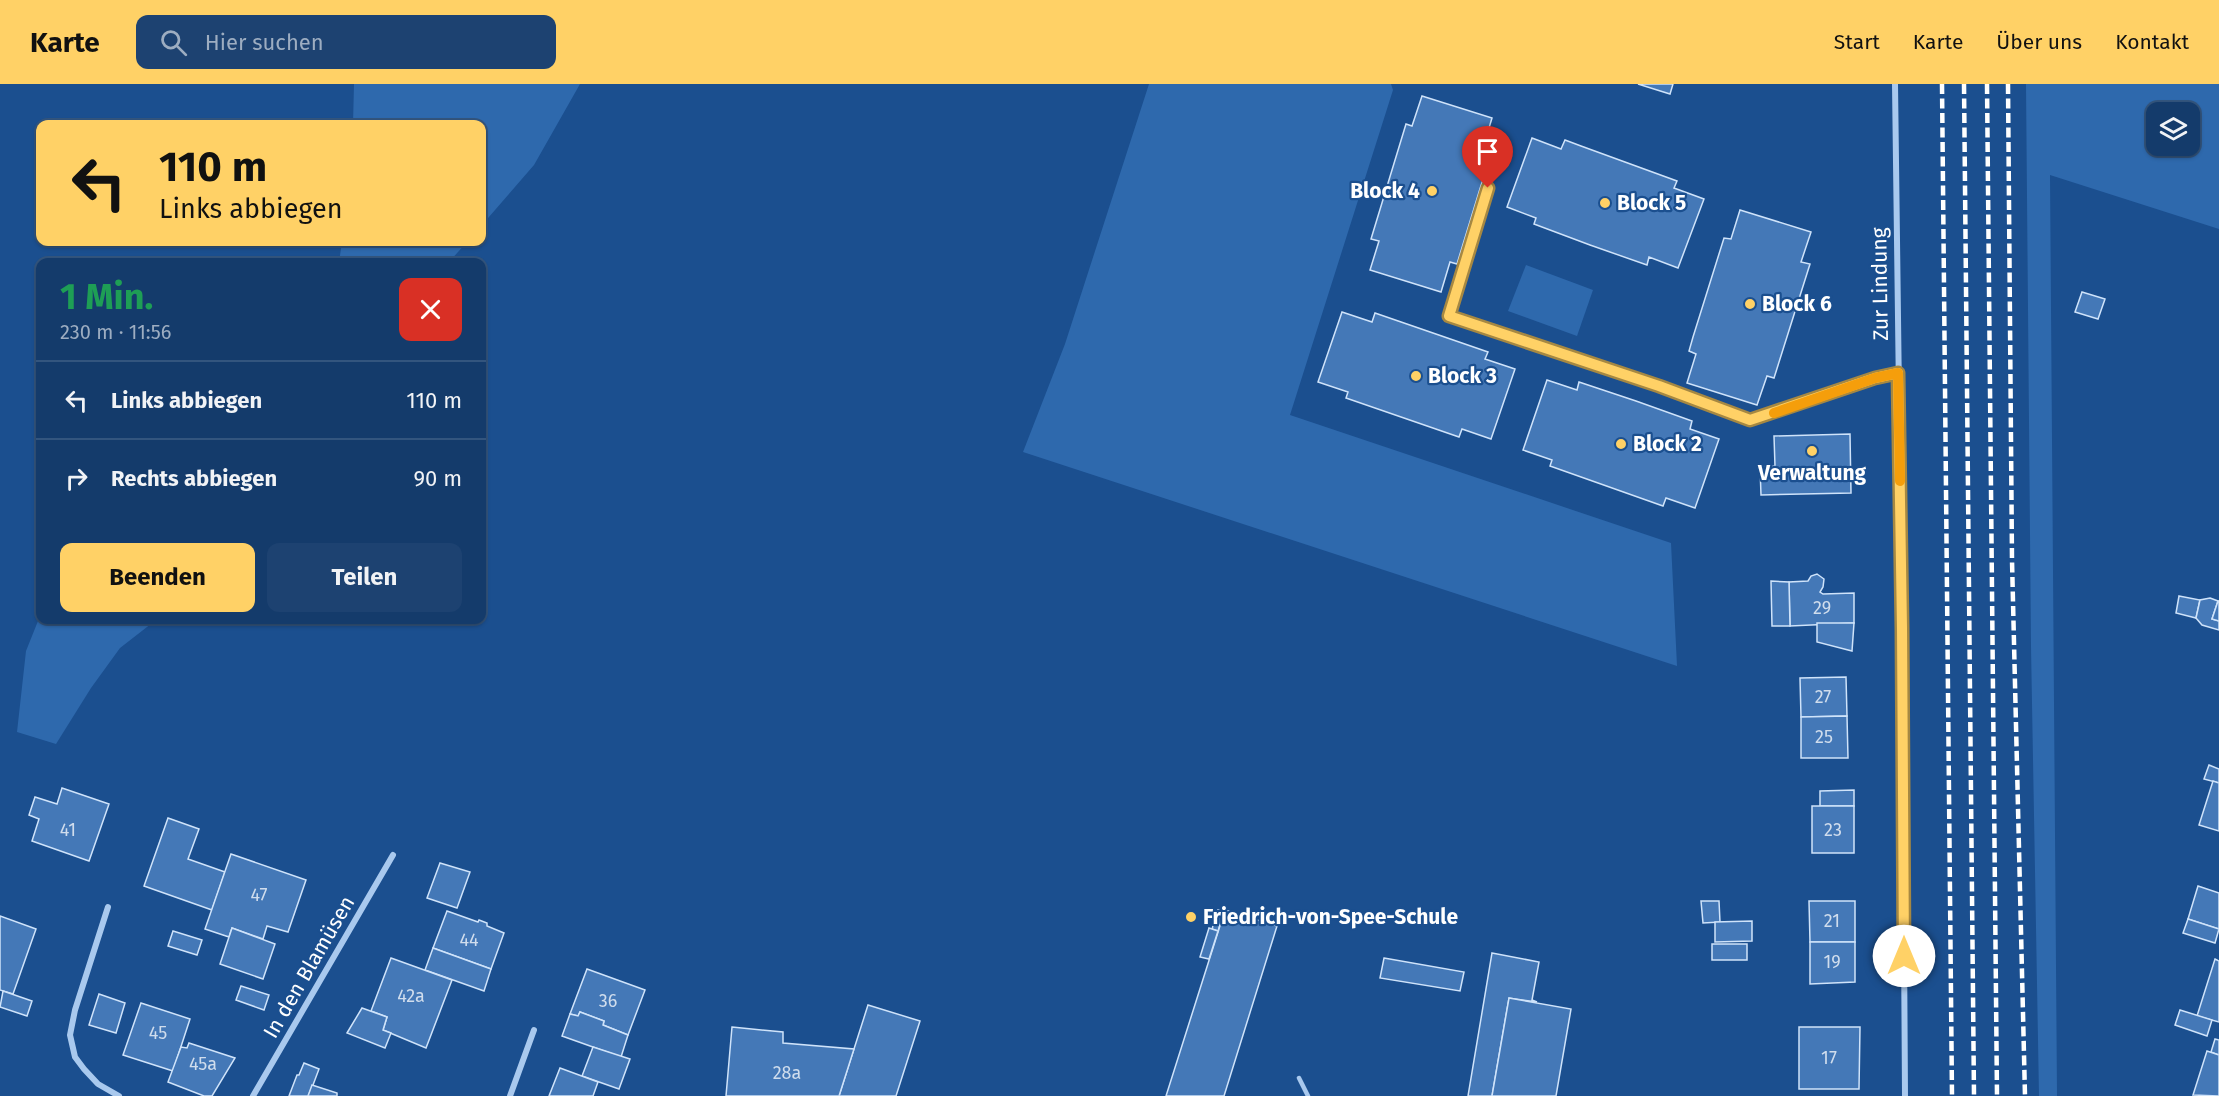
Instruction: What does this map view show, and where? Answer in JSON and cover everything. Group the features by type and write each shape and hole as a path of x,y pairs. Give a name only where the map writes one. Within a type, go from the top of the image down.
{"street":[{"name":"Zur Lindung","path":"1895,84 1905,1096"},
{"name":"In den Blamüsen","path":"253,1096 393,855"},
{"path":"108,906 75,1010 70,1035 75,1057 84,1070 98,1084 119,1096"},
{"path":"510,1096 534,1030"}],"lane":[{"path":"1495,167 1449,316 1659,386 1750,420 1875,378 1898,373"},
{"path":"1299,1078 1308,1096"}],"shaded area":[{"path":"354,84 580,84 534,165 486,220 486,120 353,120"},
{"path":"1149,84 1391,84 1393,90 1290,415 1671,543 1677,666 1023,452 1065,344"},
{"path":"2026,84 2219,84 2219,229 2050,175 2057,1096 2039,1096 2031,647"},
{"path":"341,246 463,246 453,258 340,258"},
{"path":"1526,265 1593,290 1577,336 1508,311"},
{"path":"37,624 151,624 120,648 91,688 56,744 17,732 26,651"}],"building":[{"path":"1638,84 1673,84 1670,94"},
{"name":"Block 4","path":"1422,96 1492,118 1483,148 1491,150 1487,166 1457,264 1450,262 1441,292 1370,270 1379,241 1371,239 1406,124 1412,126"},
{"name":"Block 5","path":"1532,138 1561,149 1565,140 1677,181 1674,188 1704,199 1678,268 1649,257 1647,265 1590,245 1534,224 1536,218 1507,207"},
{"name":"Block 6","path":"1740,210 1811,232 1801,262 1810,264 1774,378 1767,376 1757,405 1687,383 1696,354 1689,351 1693,337 1724,238 1731,239"},
{"path":"2082,292 2105,299 2098,319 2075,312"},
{"name":"Block 3","path":"1342,312 1372,322 1375,313 1488,352 1485,359 1515,369 1491,439 1462,429 1459,437 1346,398 1348,392 1318,382"},
{"name":"Block 2","path":"1547,380 1577,390 1579,382 1636,401 1692,421 1690,429 1719,439 1695,508 1666,498 1663,506 1550,466 1552,460 1523,450"},
{"name":"Verwaltung","path":"1850,434 1851,493 1761,495 1760,467 1775,466 1774,436"},
{"path":"1817,574 1824,579 1820,592 1823,594 1854,593 1854,623 1790,626 1789,582 1808,581 1811,576"},
{"path":"1771,581 1789,582 1790,626 1772,626"},
{"path":"2179,596 2200,600 2196,618 2176,613"},
{"path":"2210,598 2218,601 2212,619 2219,621 2219,630 2202,625 2196,618 2200,600"},
{"path":"2219,601 2219,621 2212,619"},
{"path":"1817,623 1854,623 1852,651 1817,642"},
{"path":"1846,677 1847,716 1801,717 1800,678"},
{"path":"1847,716 1848,758 1801,758 1801,717"},
{"path":"2209,765 2219,769 2219,783 2204,779"},
{"path":"2213,781 2219,783 2219,831 2199,825"},
{"path":"62,788 109,804 89,861 32,841 39,819 29,815 35,797 57,804"},
{"path":"1854,790 1854,806 1820,806 1820,791"},
{"path":"1812,806 1854,806 1854,853 1812,853"},
{"path":"168,818 199,829 188,859 225,872 212,910 144,886"},
{"path":"231,854 306,880 288,932 267,926 263,939 232,928 229,937 205,929"},
{"path":"440,863 470,872 457,908 427,898"},
{"path":"2198,886 2219,893 2219,929 2188,919"},
{"path":"1701,901 1719,901 1720,922 1703,923"},
{"path":"1809,901 1855,901 1855,942 1810,942"},
{"path":"1218,910 1224,912 1218,931 1212,929"},
{"path":"1225,910 1277,926 1224,1096 1166,1096"},
{"path":"447,911 487,923 487,926 504,933 491,969 433,948"},
{"path":"0,916 36,929 13,994 0,990"},
{"path":"2188,919 2219,929 2215,943 2183,933"},
{"path":"1752,921 1752,941 1715,942 1715,922"},
{"path":"232,928 275,944 263,979 220,964"},
{"path":"1209,928 1218,931 1209,959 1200,957"},
{"path":"173,931 202,940 197,955 168,946"},
{"path":"1810,942 1855,942 1855,982 1810,984"},
{"path":"1712,944 1747,944 1747,960 1712,960"},
{"path":"433,948 491,969 484,991 425,970"},
{"path":"1492,953 1539,962 1532,1000 1537,1002 1509,998 1492,1096 1468,1096"},
{"path":"391,958 452,980 426,1048 383,1030 387,1017 371,1011"},
{"path":"1384,958 1464,972 1460,991 1380,978"},
{"path":"2215,959 2219,961 2219,1022 2197,1016"},
{"path":"587,969 645,990 628,1035 603,1025 604,1021 580,1012 578,1016 570,1014"},
{"path":"241,986 269,995 264,1010 236,1000"},
{"path":"3,991 32,1001 27,1016 0,1007"},
{"path":"99,994 125,1003 116,1033 89,1025"},
{"path":"1509,998 1571,1009 1556,1096 1492,1096"},
{"path":"141,1003 190,1019 173,1071 123,1055"},
{"path":"868,1005 920,1021 896,1096 839,1096"},
{"path":"362,1008 387,1017 383,1030 391,1033 385,1048 347,1033"},
{"path":"2180,1010 2212,1020 2207,1036 2175,1025"},
{"path":"580,1012 604,1021 603,1025 628,1035 621,1057 562,1036 570,1014 578,1016"},
{"path":"732,1027 783,1032 783,1043 854,1049 839,1096 726,1096"},
{"path":"1799,1027 1860,1027 1859,1089 1799,1089"},
{"path":"2215,1039 2219,1040 2219,1055 2211,1052"},
{"path":"189,1043 235,1058 212,1096 204,1096 168,1082 181,1047 187,1048"},
{"path":"593,1047 630,1059 619,1089 582,1076"},
{"path":"2207,1051 2219,1055 2219,1096 2193,1095"},
{"path":"304,1063 319,1069 308,1096 289,1096 297,1075"},
{"path":"560,1068 598,1082 593,1096 549,1096"},
{"path":"312,1085 337,1093 337,1096 308,1096"}],"railway":[{"path":"1942,84 1952,1096"},
{"path":"1964,84 1974,1096"},
{"path":"1987,84 1997,1096"},
{"path":"2008,84 2012,560 2025,1096"}],"slow traffic":[{"path":"1774,413 1875,378 1898,373 1900,481"}],"place":[{"name":"Block 4","path":"1432,191"},
{"name":"Block 5","path":"1605,203"},
{"name":"Block 6","path":"1750,304"},
{"name":"Block 3","path":"1416,376"},
{"name":"Block 2","path":"1621,444"},
{"name":"Verwaltung","path":"1812,451"},
{"name":"Friedrich-von-Spee-Schule","path":"1191,917"}],"route":[{"path":"1488,188 1449,316 1659,386 1750,420 1842,391 1875,378 1898,373 1904,956"}]}
